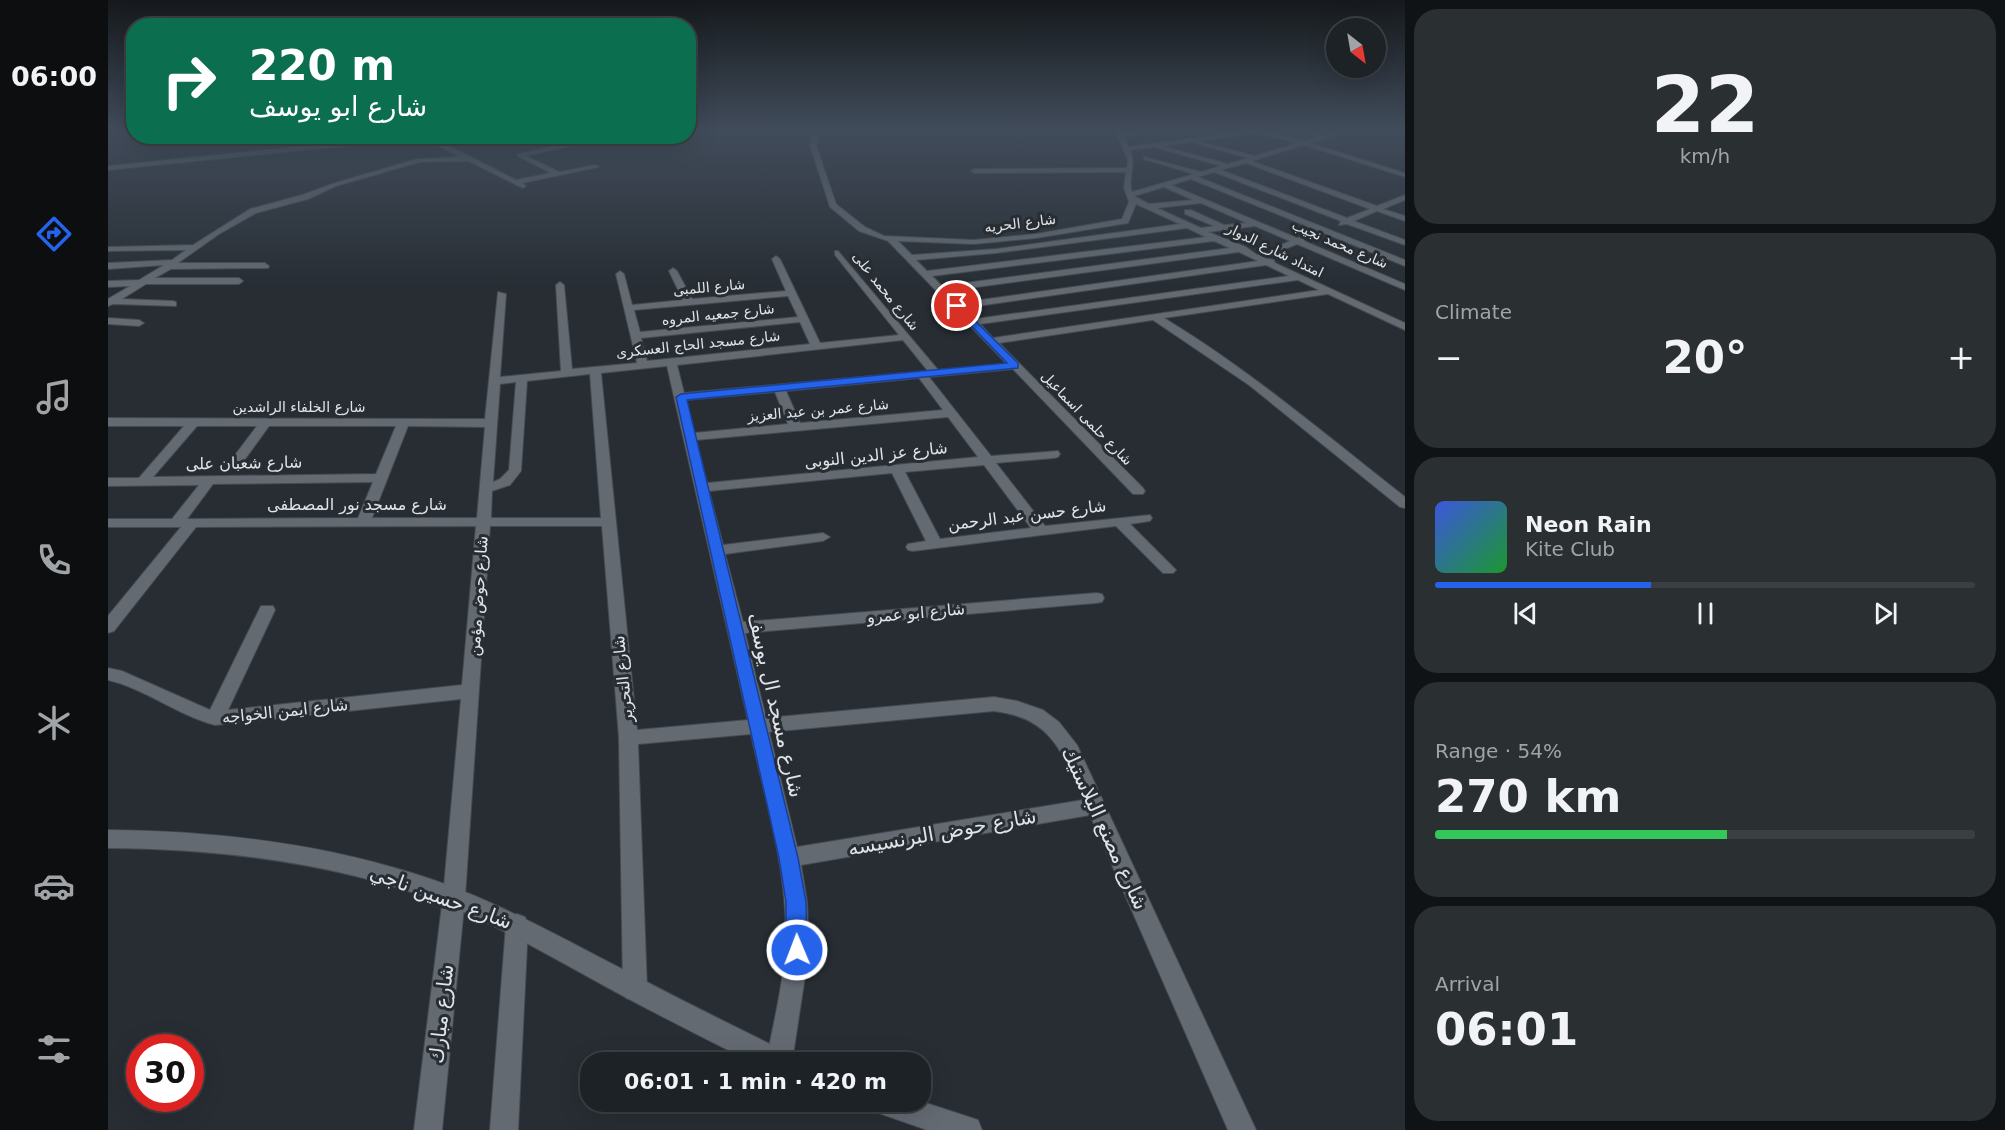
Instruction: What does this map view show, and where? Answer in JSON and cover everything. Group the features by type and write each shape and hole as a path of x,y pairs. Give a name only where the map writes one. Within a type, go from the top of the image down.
{"street":[{"path":"109,302 144,282 248,214 305,197 338,183"},
{"path":"516,183 523,186"},
{"name":"شارع حلمى اسماعيل","path":"826,183 833,205 868,233 892,240 1137,491"},
{"path":"1128,183 1127,188 1132,197 1173,183"},
{"path":"1206,183 1405,263"},
{"path":"1248,183 1405,243"},
{"path":"1305,183 1405,219"},
{"name":"شارع محمد نجيب","path":"1165,185 1405,287"},
{"name":"شارع الحريه","path":"892,240 985,241 1121,223 1127,220 1132,197"},
{"name":"امتداد شارع الدوار","path":"1132,197 1405,327"},
{"path":"1258,257 1405,197"},
{"path":"1149,206 1203,201"},
{"path":"1188,212 1224,228"},
{"path":"1203,230 1257,223"},
{"path":"910,258 996,251 1191,225"},
{"path":"1091,227 1222,288"},
{"path":"925,274 1219,238"},
{"path":"985,241 1012,263 1058,292 1077,308"},
{"path":"108,249 195,248"},
{"path":"940,289 1243,249"},
{"name":"شارع محمد على","path":"838,254 936,374"},
{"path":"776,259 816,346"},
{"path":"957,306 1270,262"},
{"path":"108,266 171,264 265,266"},
{"path":"673,270 689,302"},
{"path":"620,274 643,365"},
{"path":"973,322 1301,277"},
{"path":"108,284 238,281"},
{"path":"560,285 567,373"},
{"path":"991,341 1331,291"},
{"name":"شارع اللمبى","path":"629,308 792,293"},
{"name":"شارع حوض مؤمن","path":"454,897 501,294"},
{"path":"109,302 173,304"},
{"path":"1156,318 1186,335 1242,375 1405,504"},
{"name":"شارع جمعيه المروه","path":"635,336 804,319"},
{"path":"108,321 139,323"},
{"name":"شارع مسجد الحاج العسكرى","path":"494,381 906,337"},
{"name":"شارع مسجد ال يوسف","path":"671,362 789,858 796,902 797,950 781,1052"},
{"path":"681,397 1015,366"},
{"name":"شارع التحرير","path":"595,370 628,738 635,989"},
{"path":"922,375 1041,531"},
{"path":"485,489 505,482 515,471 522,378"},
{"path":"779,388 796,428"},
{"name":"شارع عمر بن عبد العزيز","path":"689,437 951,413"},
{"path":"108,432 113,422"},
{"name":"شارع الخلفاء الراشدين","path":"113,422 490,423"},
{"path":"142,482 194,422"},
{"path":"235,463 266,422"},
{"path":"364,522 403,423"},
{"name":"شارع عز الدين النوبى","path":"701,488 1054,454"},
{"path":"897,470 935,544"},
{"name":"شارع شعبان على","path":"108,482 381,478"},
{"path":"177,522 210,480"},
{"name":"شارع حسن عبد الرحمن","path":"913,547 1145,518"},
{"path":"1119,521 1168,570"},
{"path":"108,627 193,522"},
{"name":"شارع مسجد نور المصطفى","path":"108,523 607,522"},
{"path":"717,550 823,537"},
{"name":"شارع ابو عمرو","path":"736,628 1096,598"},
{"path":"215,717 267,610"},
{"name":"شارع ايمن الخواجه","path":"108,674 131,680 199,715 215,717 241,717 471,691"},
{"name":"شارع مصنع البلاستيك","path":"628,738 994,704 1016,706 1038,714 1056,728 1068,745 1242,1130"},
{"name":"شارع حوض البرنسيسه","path":"789,858 1095,806"},
{"name":"شارع حسين ناجي","path":"110,841 201,842 286,852 370,870 454,897 517,924 635,989 759,1052"},
{"name":"شارع مبارك","path":"428,1130 454,897"},
{"path":"504,1130 517,924"},
{"path":"913,1112 968,1130"}],"route":[{"path":"797,950 796,902 789,858 681,397 1015,366 957,306"}]}
